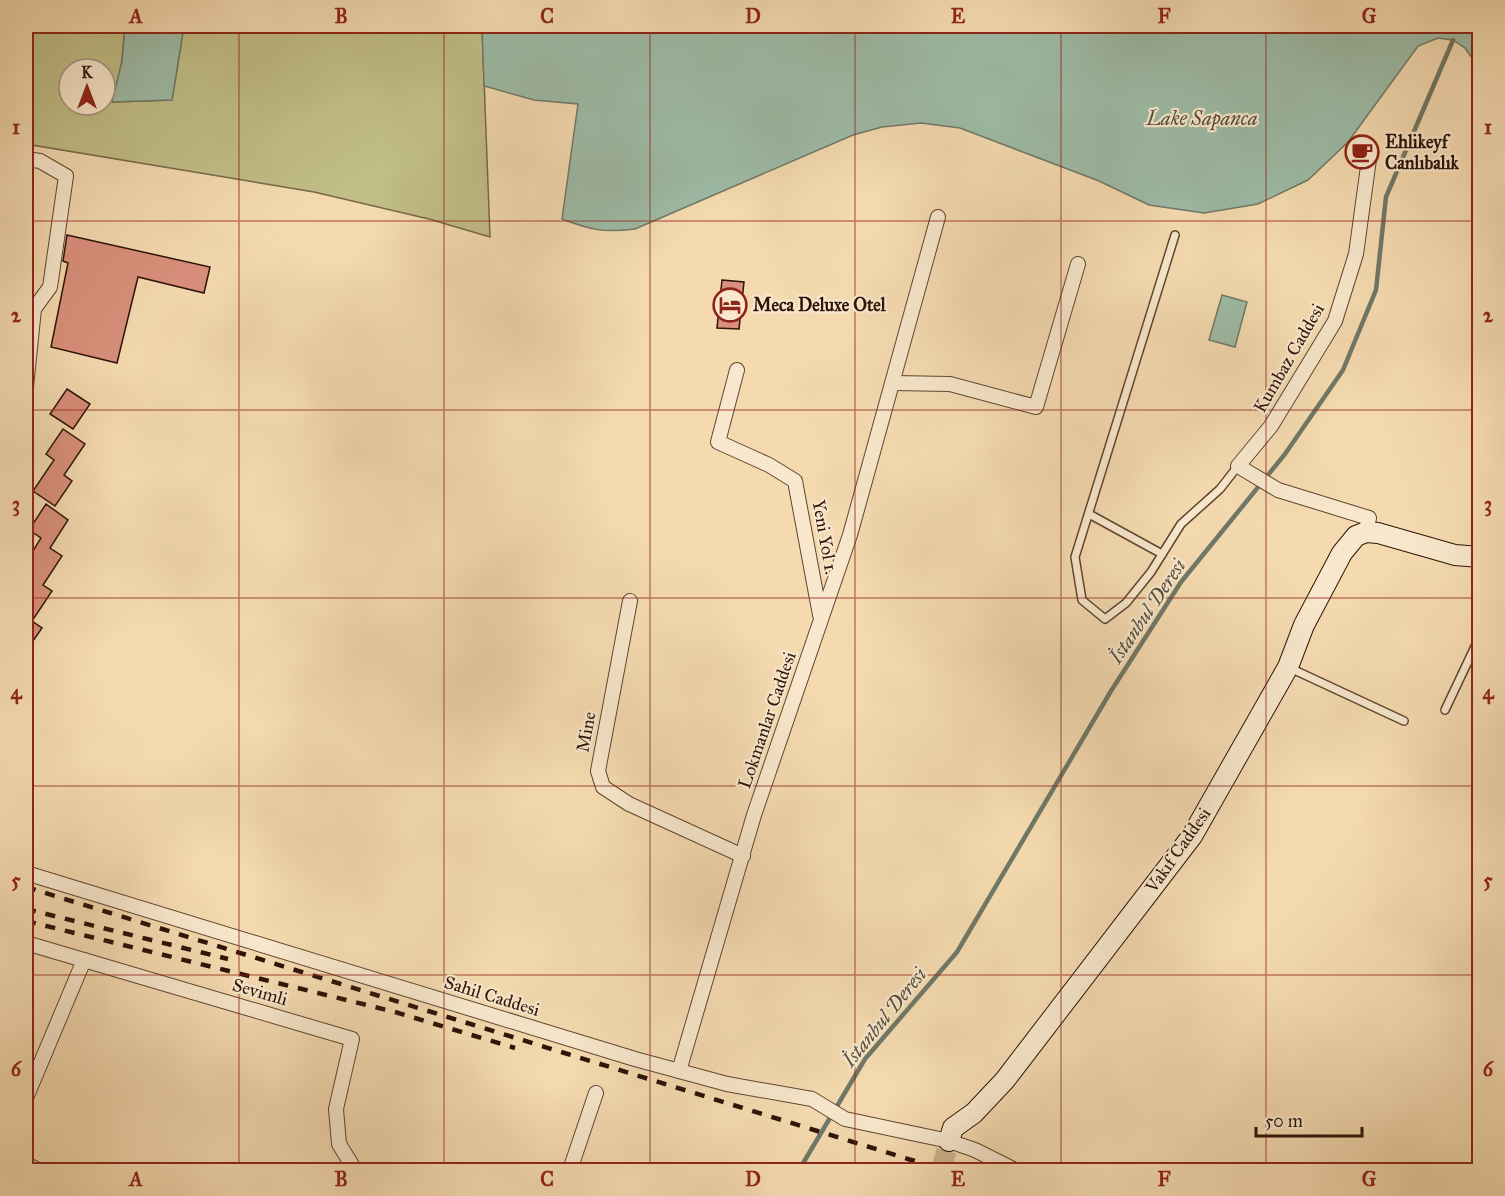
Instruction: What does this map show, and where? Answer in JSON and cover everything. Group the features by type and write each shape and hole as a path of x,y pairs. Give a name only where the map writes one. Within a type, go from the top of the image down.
{"street":[{"name":"Kumbaz Caddesi","path":"1238,466 1271,426 1335,321 1356,254 1370,152"},
{"path":"26,159 40,161 66,176 50,287 34,309 26,387"},
{"name":"Lokmanlar Caddesi","path":"679,1071 753,815 850,535 938,218"},
{"path":"894,383 950,384 1036,407 1078,264"},
{"name":"Yeni Yol 1.","path":"737,370 717,442 769,465 795,481 821,617"},
{"path":"1238,466 1278,490 1369,518 1366,532 1378,532 1455,555 1479,557"},
{"name":"Vakıf Caddesi","path":"949,1141 953,1128 974,1113 1005,1080 1192,836 1288,667 1304,625 1342,553 1356,536 1366,532"},
{"name":"Mine","path":"630,600 598,771 603,787 629,804 743,856"},
{"name":"Sahil Caddesi","path":"26,873 679,1071 727,1084 812,1099 845,1119 949,1141 975,1150 1016,1170"},
{"name":"Sevimli","path":"26,943 352,1039 336,1109 339,1144 355,1170"},
{"path":"26,1098 84,960"},
{"path":"570,1170 596,1093"},
{"path":"26,1164 38,1170"}],"lane":[{"path":"1175,235 1075,557 1082,600 1105,619 1126,603 1181,524 1220,489 1238,466"},
{"path":"1089,514 1162,554"},
{"path":"1445,710 1479,636"},
{"path":"1288,667 1404,721"}],"shaded area":[{"path":"26,26 125,26 122,61 117,84 117,57 57,57 57,117 117,117 117,102 172,100 184,26 482,26 490,237 429,219 314,192 26,144"}],"water":[{"path":"125,26 184,26 172,100 117,102 117,82 122,61"},
{"name":"Lake Sapanca","path":"482,26 1479,26 1479,83 1472,58 1465,48 1453,40 1438,38 1418,46 1348,142 1308,180 1258,204 1204,213 1149,205 1099,181 960,128 921,123 882,127 853,135 635,229 615,231 590,228 562,219 578,104 534,100 484,86"},
{"path":"1222,295 1247,302 1235,347 1209,340"}],"building":[{"path":"67,235 210,267 204,293 138,277 117,363 51,347 68,263 63,261"},
{"name":"Meca Deluxe Otel","path":"722,280 744,282 739,329 717,328"},
{"path":"67,389 90,404 73,429 50,414"},
{"path":"63,429 85,444 64,475 72,481 55,506 33,491 54,460 46,454"},
{"path":"46,504 68,520 50,548 62,556 43,585 52,591 32,621 42,628 26,651 26,562 41,538 29,530"}],"waterway":[{"name":"İstanbul Deresi","path":"799,1170 865,1059 957,952 1111,691 1181,582 1285,454 1343,370 1376,290 1386,197 1453,40"}],"tunnel":[{"path":"941,1170 949,1141"}],"railway":[{"path":"26,887 944,1170"},
{"path":"26,909 228,959"},
{"path":"26,921 395,1012 515,1048"}],"place":[{"name":"Ehlikeyf Canlıbalık","path":"1362,152"},
{"name":"Meca Deluxe Otel","path":"730,305"}]}
